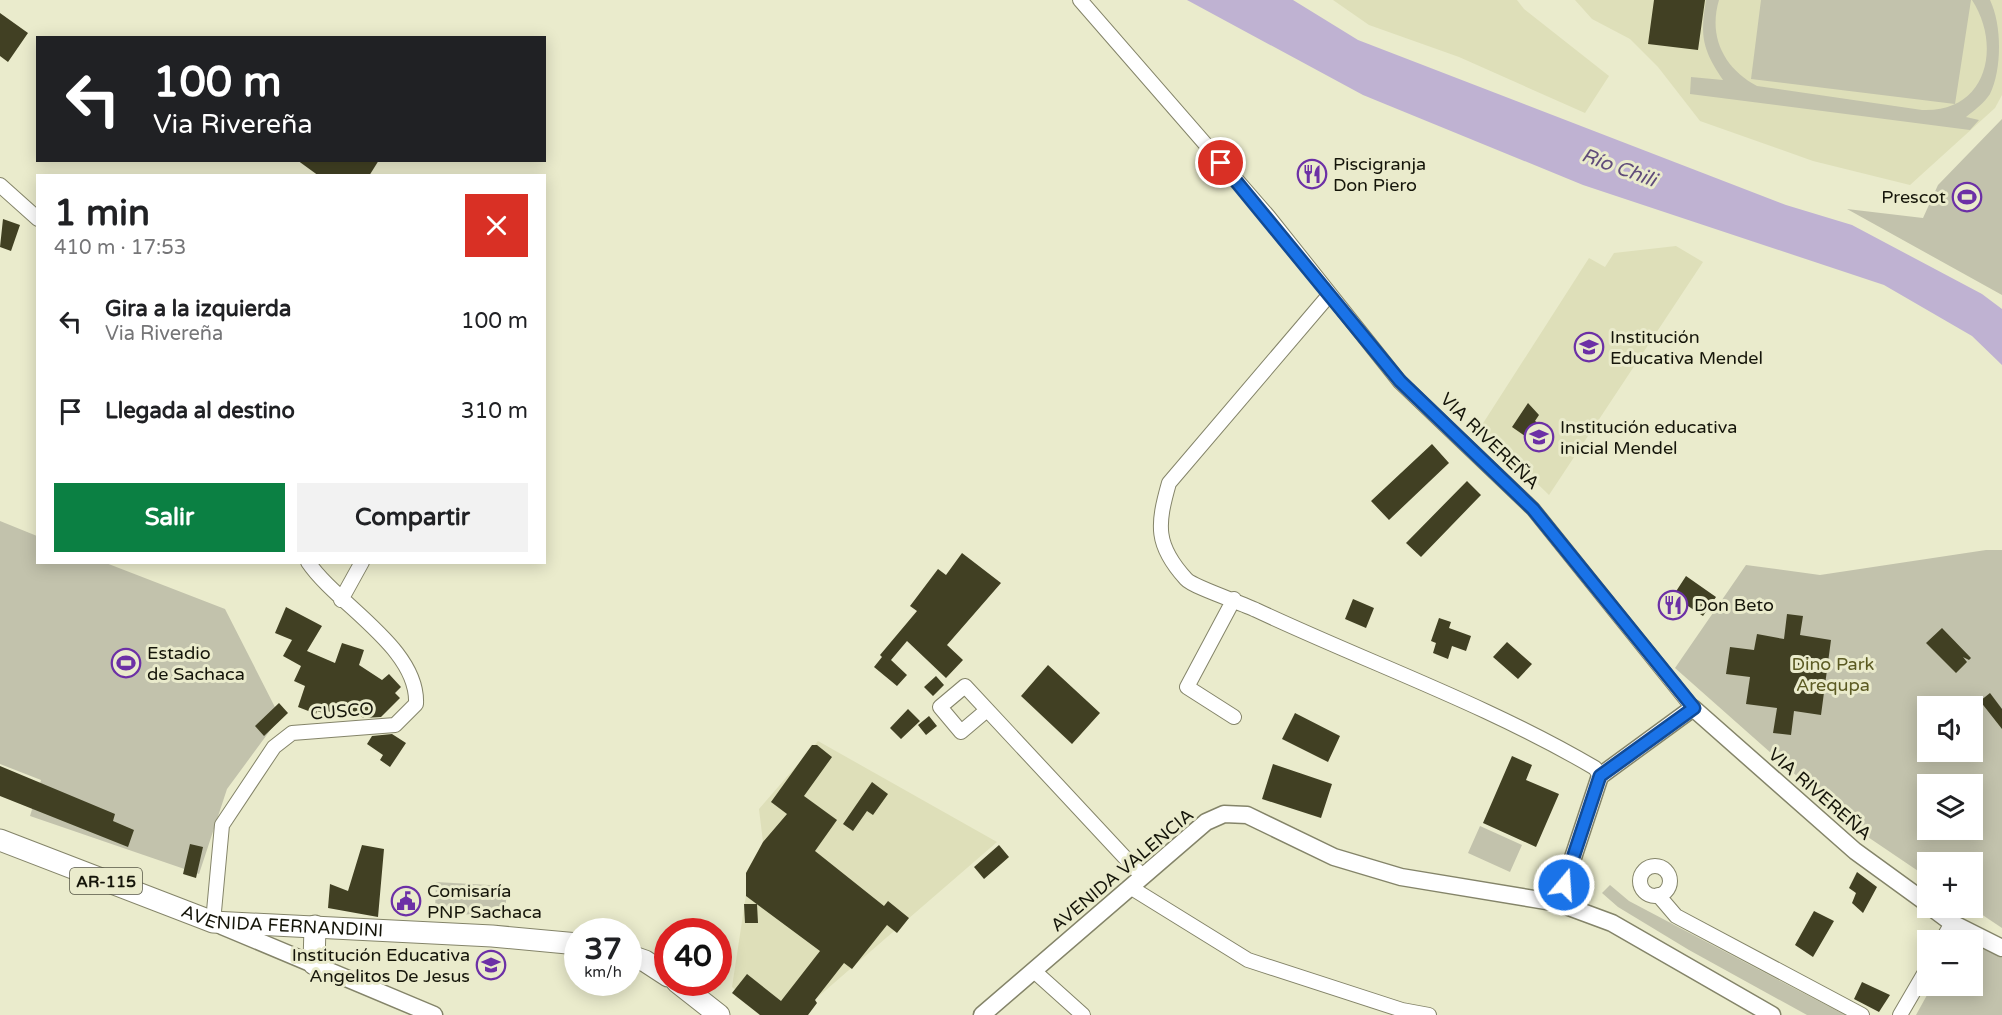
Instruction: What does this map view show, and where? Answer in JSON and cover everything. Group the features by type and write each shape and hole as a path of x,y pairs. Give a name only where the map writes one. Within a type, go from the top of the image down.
{"main road":[{"name":"AVENIDA FERNANDINI","path":"0,840 213,922 315,926 564,943"},
{"path":"314,964 315,926"},
{"path":"695,996 719,1015"}],"street":[{"name":"VIA RIVEREÑA","path":"1080,0 1268,216 1400,381 1533,509 1694,708 1855,851 1917,896"},
{"path":"0,185 36,217"},
{"path":"1330,294 1169,483 1160,515 1164,551 1188,582 1234,599 1544,739 1595,768 1600,776"},
{"name":"CUSCO","path":"213,922 222,825 274,747 292,733 395,725 416,704 417,688 396,653 366,618 341,600 310,564"},
{"path":"341,600 361,564"},
{"path":"1233,717 1187,687 1234,599"},
{"path":"1558,903 1600,776 1694,708"},
{"path":"987,710 1137,882 1248,960 1402,1010 1430,1015"},
{"name":"AVENIDA VALENCIA","path":"982,1015 1206,822 1224,814 1247,815 1334,857 1401,878 1558,903 1612,923 1772,1015"},
{"path":"1658,895 1676,916 1862,1015"},
{"path":"1945,918 2002,948"},
{"path":"213,922 434,1015"},
{"path":"1948,930 1952,923"},
{"path":"1034,971 1083,1015"},
{"path":"1900,1015 1917,986"}],"shaded area":[{"path":"1333,0 1517,0 1524,9 1609,76 1585,113 1459,57 1369,25"},
{"path":"1575,0 2002,0 2002,95 1995,108 1910,185 1813,161 1700,121 1658,67 1630,39 1592,19"},
{"name":"Institución Educativa Mendel","path":"1676,246 1703,262 1549,495 1480,428 1589,258 1605,267 1614,253"},
{"path":"818,741 997,842 797,1015 766,1015 732,987 746,895 746,873 763,842 759,809"}],"green space":[{"path":"1706,0 1719,0 1716,14 1717,39 1728,61 1745,79 1757,86 1922,110 1944,108 1961,101 1974,89 1983,73 1987,56 1986,37 1981,18 1972,0 1990,0 1997,22 1999,47 1994,84 1988,97 1966,117 1979,120 1970,130 1690,94 1691,77 1723,80 1704,42 1703,23"},
{"path":"1761,0 1971,0 1955,104 1751,79"},
{"name":"Prescot","path":"2002,119 2002,295 1847,209 1923,218 1938,185"},
{"name":"Estadio de Sachaca","path":"0,521 36,536 36,564 109,564 225,609 280,717 227,789 199,874 30,816 41,780 0,764"},
{"name":"Dino Park Arequpa","path":"1986,550 2002,550 2002,928 1983,915 1983,852 1917,852 1917,870 1859,831 1675,668 1746,565 1820,575"},
{"path":"1480,826 1522,845 1510,872 1468,853"},
{"path":"436,882 507,886 505,916 435,913"},
{"path":"1610,885 1629,901 1845,1015 1807,1015 1689,950 1618,907 1602,893"},
{"path":"1983,949 2002,958 2002,1015 1916,1015 1926,996 1983,996"}],"water":[{"name":"Río Chili","path":"1187,0 1293,0 1358,40 1786,205 1852,225 1982,294 2002,309 2002,365 1972,336 1884,285 1583,185 1363,95"}],"building":[{"path":"1654,0 1705,0 1698,50 1648,44"},
{"path":"0,13 28,33 8,62 0,56"},
{"path":"300,162 378,162 370,174 316,174"},
{"path":"3,219 20,225 11,251 0,247"},
{"path":"1528,403 1539,415 1535,421 1549,430 1548,447 1535,443 1512,427"},
{"path":"1432,444 1449,463 1389,520 1371,501"},
{"path":"1467,481 1481,495 1421,557 1406,543"},
{"path":"962,553 1001,583 947,645 963,660 946,678 907,641 891,660 907,675 897,686 874,667 882,657 880,655 917,611 910,606 938,569 946,575"},
{"path":"1686,576 1716,597 1703,616 1673,596"},
{"path":"1353,599 1374,608 1366,628 1345,619"},
{"path":"286,607 322,626 307,651 335,663 342,643 364,650 359,665 382,680 389,674 401,687 395,693 400,698 381,717 364,718 344,708 342,715 327,711 326,714 317,711 316,714 298,707 305,686 294,681 301,666 283,656 292,640 275,633"},
{"path":"1787,614 1803,616 1800,635 1831,640 1821,715 1794,711 1791,735 1773,733 1777,708 1746,704 1750,677 1726,674 1730,647 1754,650 1757,634 1784,639"},
{"path":"1439,618 1451,622 1449,628 1471,636 1466,651 1452,646 1448,659 1433,653 1436,643 1431,641"},
{"path":"1942,628 1971,658 1969,660 1963,657 1967,662 1956,673 1926,643"},
{"path":"1507,642 1532,664 1518,679 1493,657"},
{"path":"1048,665 1100,713 1072,744 1021,696"},
{"path":"936,676 944,685 933,696 924,687"},
{"path":"1990,693 2002,709 2002,729 1983,705 1983,699"},
{"path":"279,703 288,713 264,736 255,726"},
{"path":"908,709 920,721 901,739 890,728"},
{"path":"1295,713 1340,736 1328,762 1282,739"},
{"path":"929,716 937,726 926,735 918,725"},
{"path":"392,734 406,743 390,767 380,760 383,755 367,744 372,736"},
{"path":"812,745 817,745 832,757 804,796 837,820 815,851 884,906 888,901 909,918 897,933 887,925 852,969 844,963 815,1000 817,1003 808,1015 760,1015 732,993 747,974 781,1001 820,951 746,896 746,873 763,842 787,814 771,802"},
{"path":"1512,756 1532,765 1526,780 1559,794 1536,847 1483,823"},
{"path":"1273,764 1332,784 1321,818 1262,799"},
{"path":"0,766 115,814 113,821 134,830 128,847 0,796"},
{"path":"872,782 888,794 873,815 867,811 853,831 843,824"},
{"path":"190,844 203,847 196,878 183,874"},
{"path":"362,845 384,849 378,917 328,908 330,884 348,891"},
{"path":"999,845 1009,857 984,879 974,867"},
{"path":"1857,872 1877,887 1863,913 1852,903 1856,893 1849,888"},
{"path":"744,904 757,904 758,923 745,923"},
{"path":"1814,911 1834,921 1813,957 1795,945"},
{"path":"1862,982 1890,995 1879,1012 1854,999"}],"place":[{"name":"Piscigranja Don Piero","path":"1312,174"},
{"name":"Prescot","path":"1967,197"},
{"name":"Institución Educativa Mendel","path":"1589,347"},
{"name":"Institución educativa inicial Mendel","path":"1539,437"},
{"name":"Don Beto","path":"1673,605"},
{"name":"Estadio de Sachaca","path":"126,663"},
{"name":"Comisaría PNP Sachaca","path":"406,901"},
{"name":"Institución Educativa Angelitos De Jesus","path":"491,965"}],"route":[{"path":"1221,163 1268,216 1400,381 1497,477 1533,509 1694,708 1600,776 1564,885"}]}
